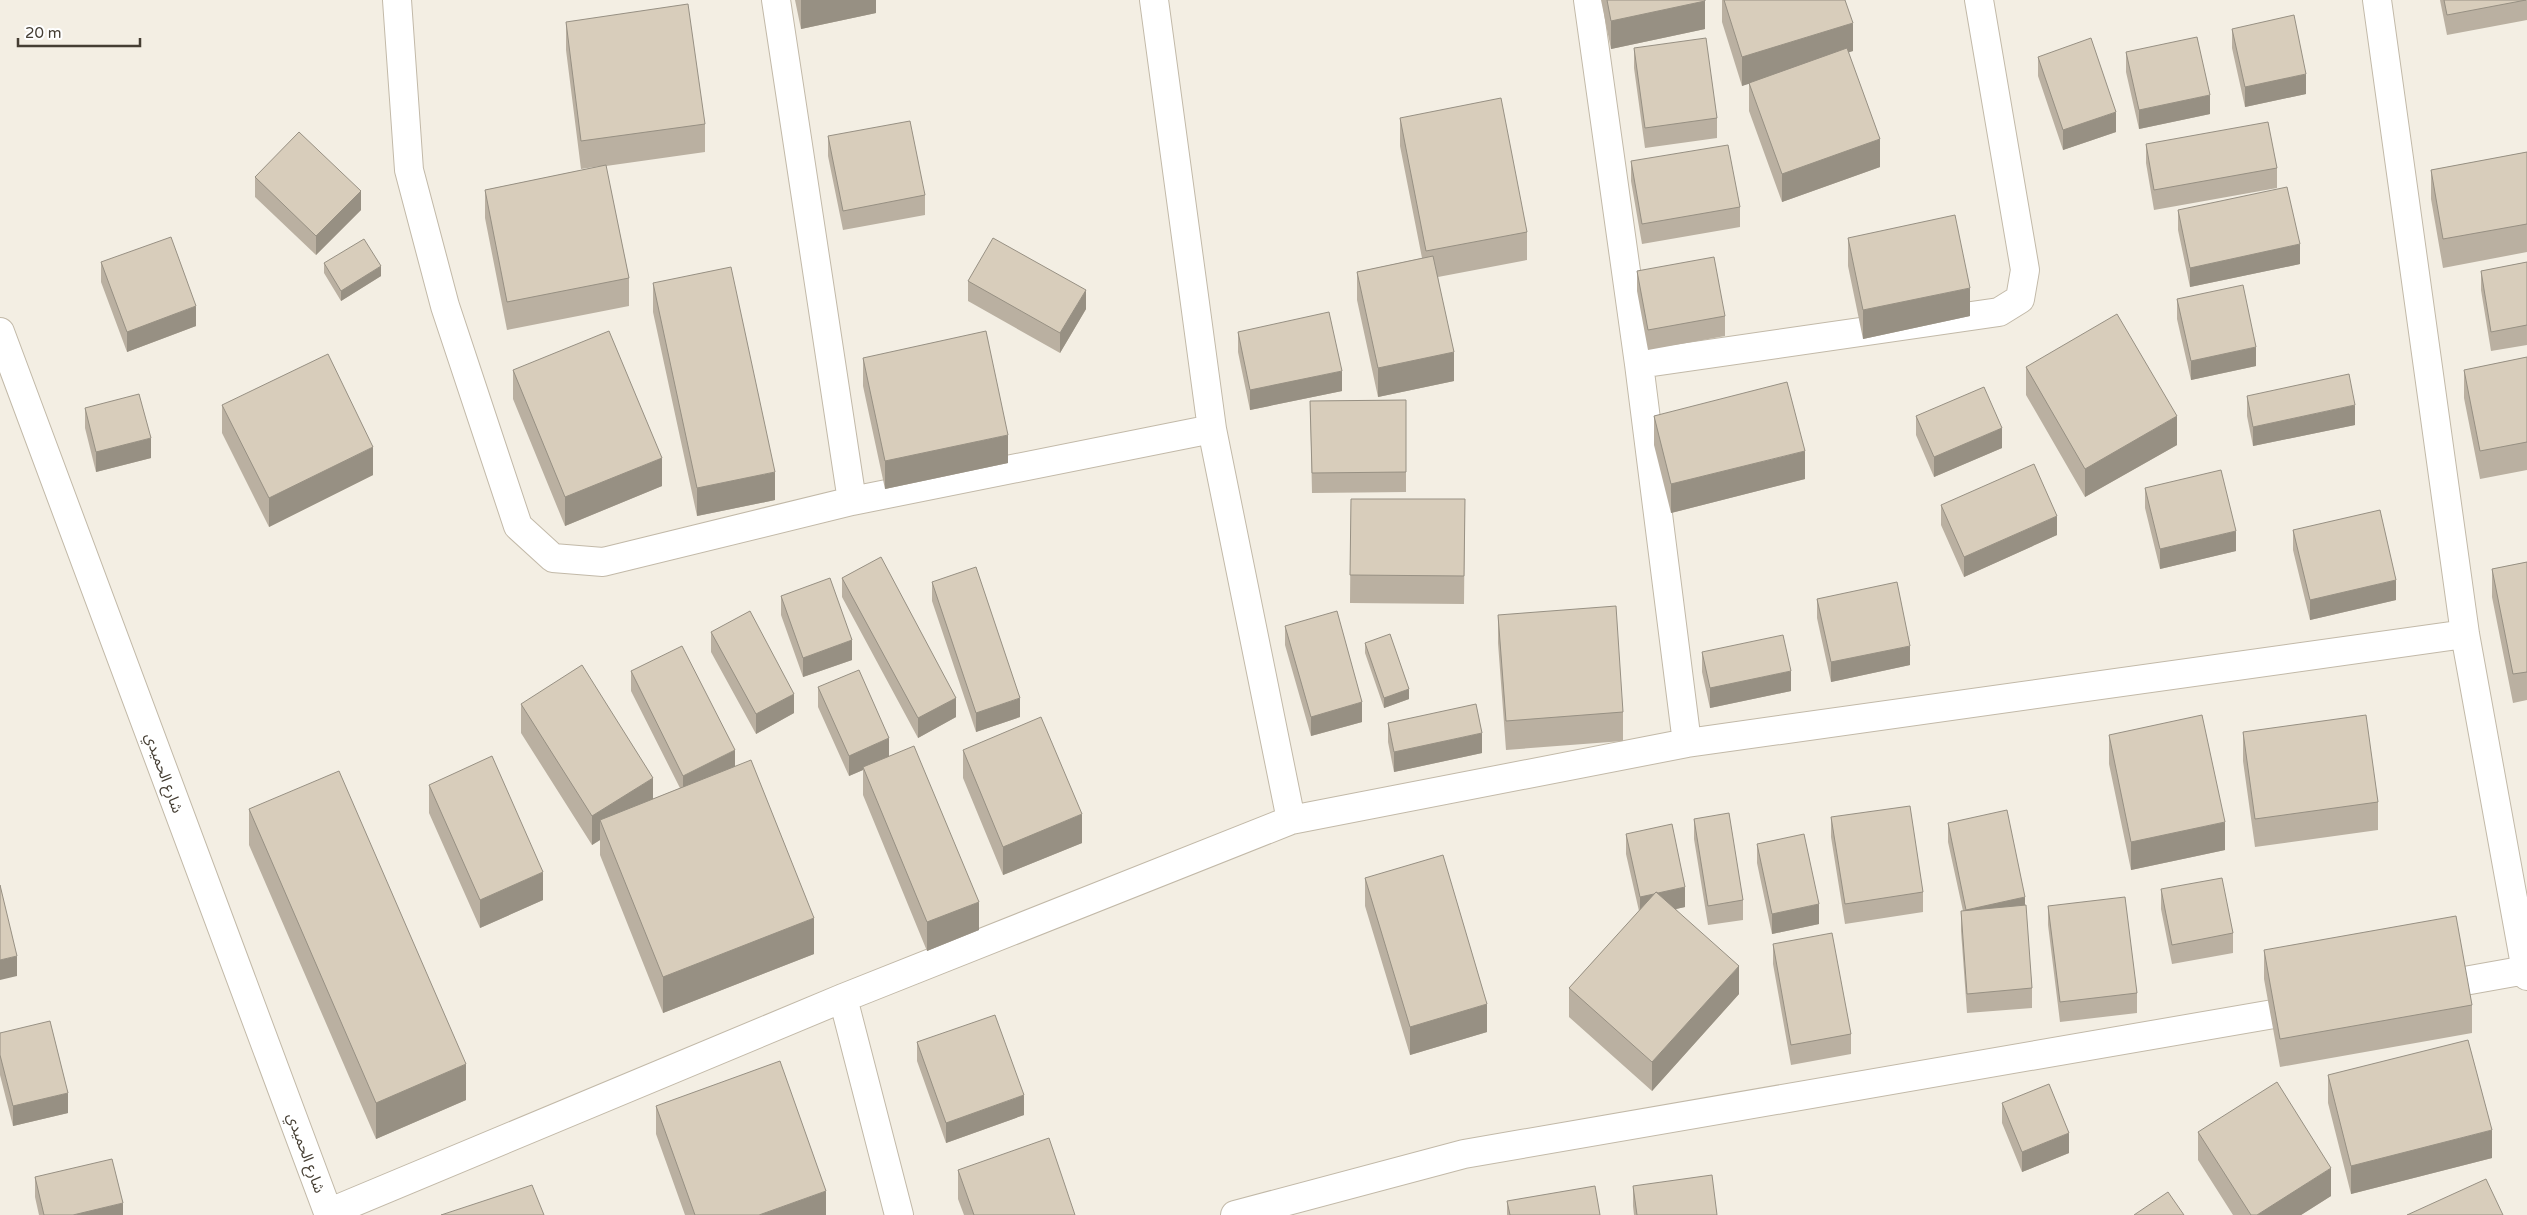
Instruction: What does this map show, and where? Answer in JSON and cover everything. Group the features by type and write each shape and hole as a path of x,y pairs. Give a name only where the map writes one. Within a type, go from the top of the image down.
{"street":[{"path":"397,0 409,170 445,306 518,526 553,558 603,562 852,501 1212,429"},
{"path":"776,0 852,501"},
{"path":"1154,0 1212,429 1291,820"},
{"path":"1588,0 1687,743"},
{"path":"1638,364 1999,312 2020,299 2025,270 1979,0"},
{"path":"2377,0 2465,634 2526,973 2408,991"},
{"name":"شارع الحميدي","path":"0,332 328,1214"},
{"path":"328,1214 843,998 1291,820 1687,743 2465,634"},
{"path":"843,998 899,1215"},
{"path":"1234,1215 1464,1154 2329,1004"}],"building":[{"path":"1607,0 1705,0 1705,1 1611,21"},
{"path":"1724,0 1845,0 1853,23 1742,57"},
{"path":"2444,0 2526,0 2447,15"},
{"path":"688,4 705,124 581,141 566,22"},
{"path":"2294,15 2306,74 2245,87 2232,29"},
{"path":"2197,37 2210,95 2139,110 2126,52"},
{"path":"1706,38 1717,118 1645,128 1634,48"},
{"path":"2091,38 2116,112 2063,130 2038,57"},
{"path":"1847,48 1880,139 1782,174 1749,83"},
{"path":"1501,98 1527,232 1426,251 1400,118"},
{"path":"910,121 925,195 843,211 828,136"},
{"path":"2268,122 2277,168 2154,190 2146,144"},
{"path":"299,132 361,191 316,236 255,177"},
{"path":"1728,145 1740,207 1642,224 1631,161"},
{"path":"2527,152 2527,224 2443,239 2431,170"},
{"path":"606,165 629,278 507,302 485,190"},
{"path":"2287,187 2300,244 2190,268 2178,210"},
{"path":"1955,215 1970,288 1863,310 1848,238"},
{"path":"171,237 196,306 127,332 101,262"},
{"path":"993,238 1086,290 1060,333 968,281"},
{"path":"364,239 381,266 341,291 324,263"},
{"path":"1433,256 1454,352 1378,368 1357,272"},
{"path":"1714,257 1725,316 1648,330 1637,271"},
{"path":"2527,262 2527,325 2491,332 2481,271"},
{"path":"731,267 775,472 697,488 653,283"},
{"path":"2243,285 2256,347 2191,361 2177,299"},
{"path":"1329,312 1342,371 1250,390 1238,332"},
{"path":"2117,314 2177,416 2085,469 2026,367"},
{"path":"609,331 662,458 565,497 513,370"},
{"path":"986,331 1008,435 885,461 863,358"},
{"path":"328,354 373,447 269,498 222,405"},
{"path":"2527,357 2527,442 2480,451 2464,370"},
{"path":"2349,374 2355,405 2253,427 2247,396"},
{"path":"1787,382 1805,451 1671,484 1654,416"},
{"path":"1984,387 2002,428 1934,457 1916,416"},
{"path":"139,394 151,438 96,452 85,408"},
{"path":"1406,400 1406,472 1312,473 1310,401"},
{"path":"2034,464 2057,516 1964,557 1941,505"},
{"path":"2221,470 2236,531 2160,549 2145,488"},
{"path":"1351,499 1465,499 1464,576 1350,575"},
{"path":"2380,510 2396,580 2310,600 2293,530"},
{"path":"881,557 956,698 918,718 842,578"},
{"path":"2527,562 2527,672 2513,674 2492,569"},
{"path":"976,567 1020,698 976,713 932,582"},
{"path":"830,578 852,640 803,658 781,596"},
{"path":"1897,582 1910,646 1831,662 1817,599"},
{"path":"1616,606 1623,712 1506,721 1498,615"},
{"path":"750,611 794,694 756,714 711,632"},
{"path":"1337,611 1362,702 1311,717 1285,626"},
{"path":"1390,634 1409,689 1384,698 1365,643"},
{"path":"1783,635 1791,671 1710,688 1702,652"},
{"path":"682,646 735,750 683,776 631,671"},
{"path":"582,665 653,778 592,816 521,704"},
{"path":"859,670 889,738 849,756 818,687"},
{"path":"1476,704 1482,733 1394,752 1388,723"},
{"path":"2202,715 2225,822 2131,842 2109,735"},
{"path":"2366,715 2378,802 2255,819 2243,732"},
{"path":"1041,717 1082,814 1003,847 963,750"},
{"path":"914,746 979,902 927,922 863,767"},
{"path":"492,756 543,872 480,900 429,785"},
{"path":"751,760 814,918 663,977 600,820"},
{"path":"339,771 466,1064 376,1103 249,809"},
{"path":"1910,806 1923,892 1845,904 1831,817"},
{"path":"2007,810 2025,897 1966,910 1948,823"},
{"path":"1729,813 1743,900 1708,906 1694,819"},
{"path":"1672,824 1685,887 1640,897 1626,834"},
{"path":"1804,834 1819,904 1772,914 1757,844"},
{"path":"1443,855 1487,1004 1410,1027 1365,878"},
{"path":"2222,878 2233,933 2172,945 2161,889"},
{"path":"0,885 17,956 0,960"},
{"path":"1656,892 1739,966 1652,1062 1569,988"},
{"path":"2125,897 2137,993 2060,1002 2048,906"},
{"path":"2026,905 2032,988 1967,994 1961,911"},
{"path":"2456,916 2472,1005 2280,1039 2264,950"},
{"path":"1832,933 1851,1034 1791,1045 1773,944"},
{"path":"995,1015 1024,1095 946,1123 917,1042"},
{"path":"50,1021 68,1093 13,1106 0,1055 0,1033"},
{"path":"2468,1040 2492,1130 2351,1166 2328,1075"},
{"path":"780,1061 826,1191 759,1215 695,1215 656,1106"},
{"path":"2277,1082 2331,1168 2257,1215 2251,1215 2198,1132"},
{"path":"2049,1084 2069,1133 2022,1152 2002,1103"},
{"path":"1049,1138 1075,1215 974,1215 958,1170"},
{"path":"112,1159 123,1203 73,1215 44,1215 35,1177"},
{"path":"1712,1175 1717,1215 1637,1215 1633,1186"},
{"path":"2486,1179 2503,1215 2407,1215"},
{"path":"532,1185 544,1215 441,1215"},
{"path":"1595,1186 1600,1215 1510,1215 1507,1201"},
{"path":"2168,1192 2184,1215 2134,1215"}]}
